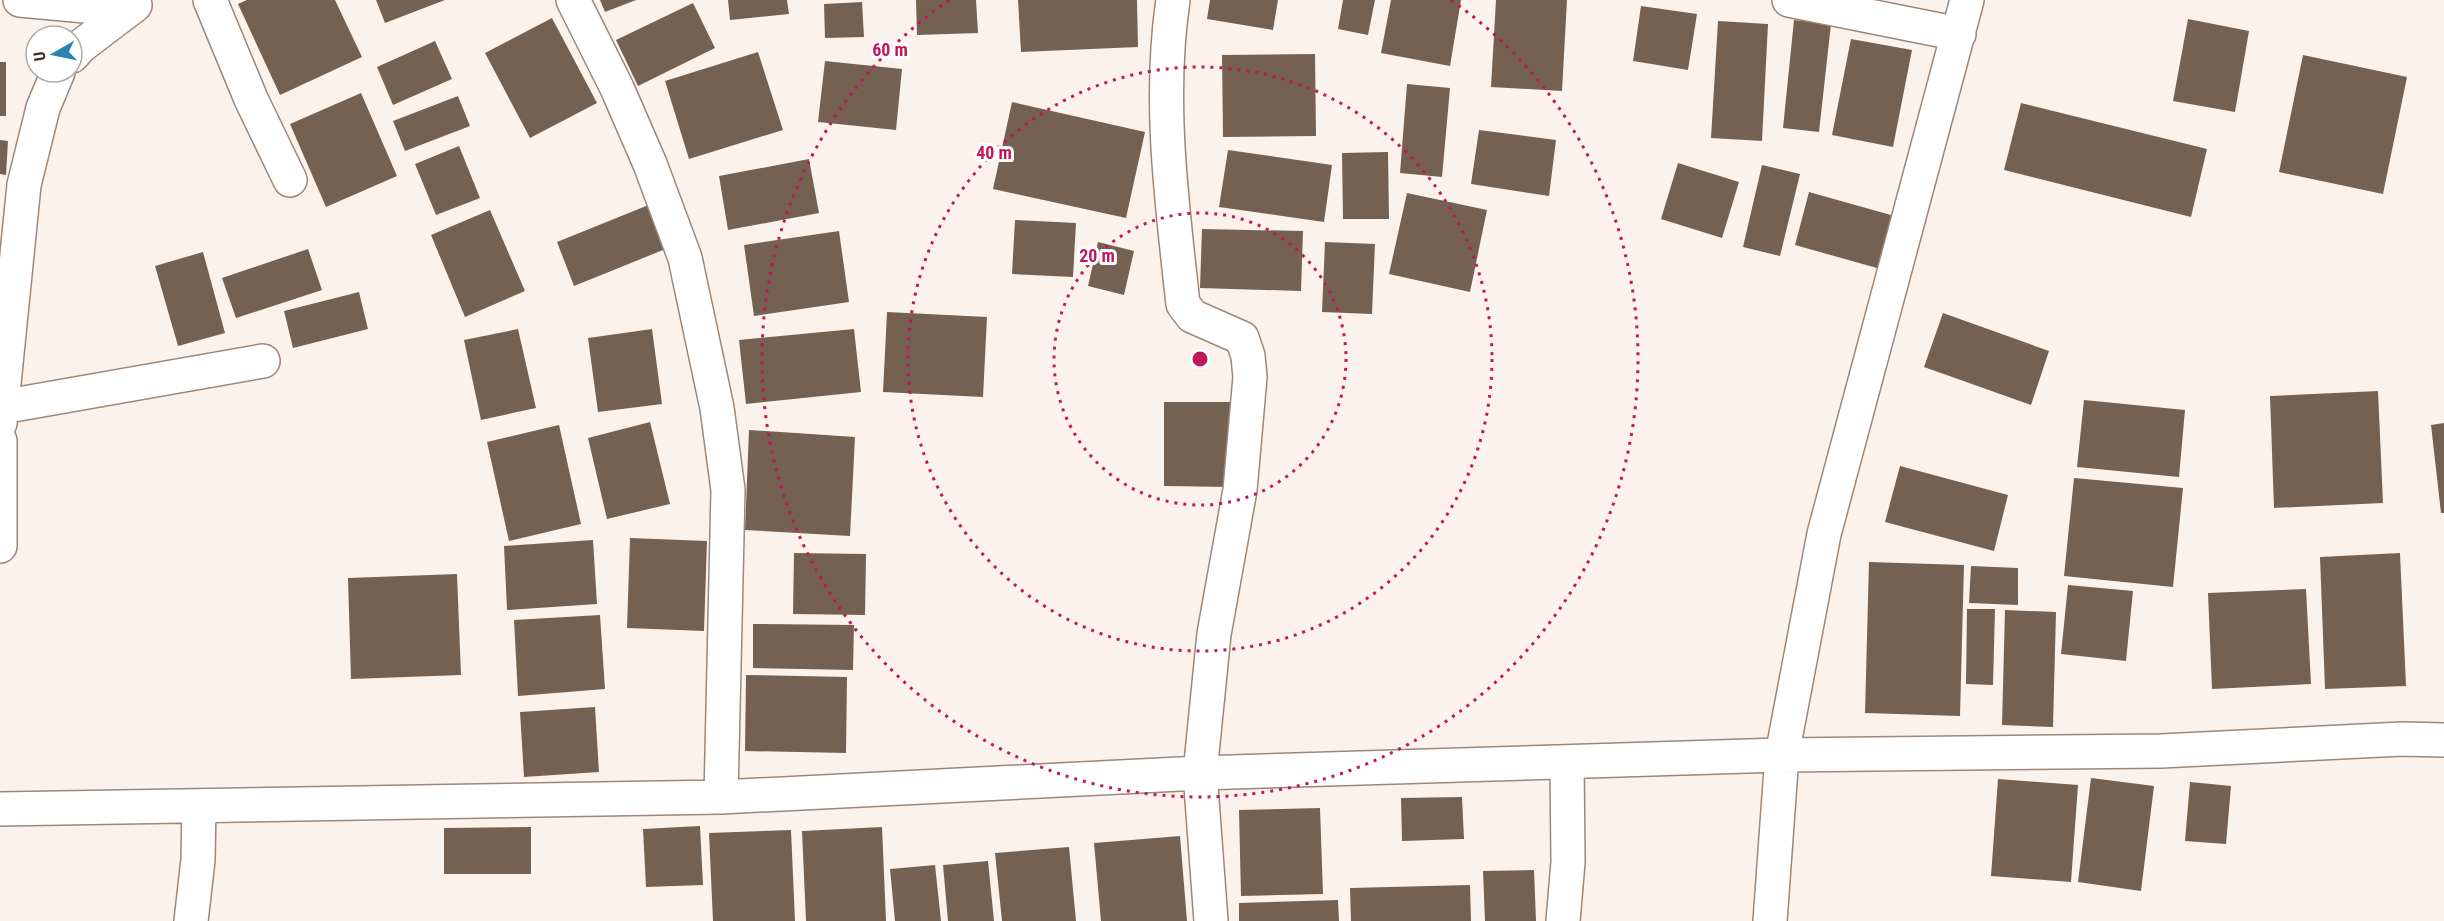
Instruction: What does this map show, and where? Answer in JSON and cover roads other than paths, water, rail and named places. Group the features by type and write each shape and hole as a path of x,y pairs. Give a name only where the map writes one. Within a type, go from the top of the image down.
{"street":[{"path":"20,0 135,5"},
{"path":"210,0 251,99 290,180"},
{"path":"573,0 617,88 645,153 685,258 717,408 728,490 721,797"},
{"path":"1173,0 1165,98 1169,179 1183,303 1192,316 1242,338 1248,356 1250,377 1240,490 1214,634 1200,773 1211,921"},
{"path":"1789,0 1959,34"},
{"path":"1770,921 1782,755 1824,534 1967,0"},
{"path":"84,44 135,5"},
{"path":"53,84 43,108 24,185 1,415 263,361"},
{"path":"0,441 0,546"},
{"path":"0,809 721,797 1200,773 1782,755 2161,751 2402,739 2444,740"},
{"path":"1563,921 1568,862 1568,763"},
{"path":"190,921 198,860 199,806"}]}
